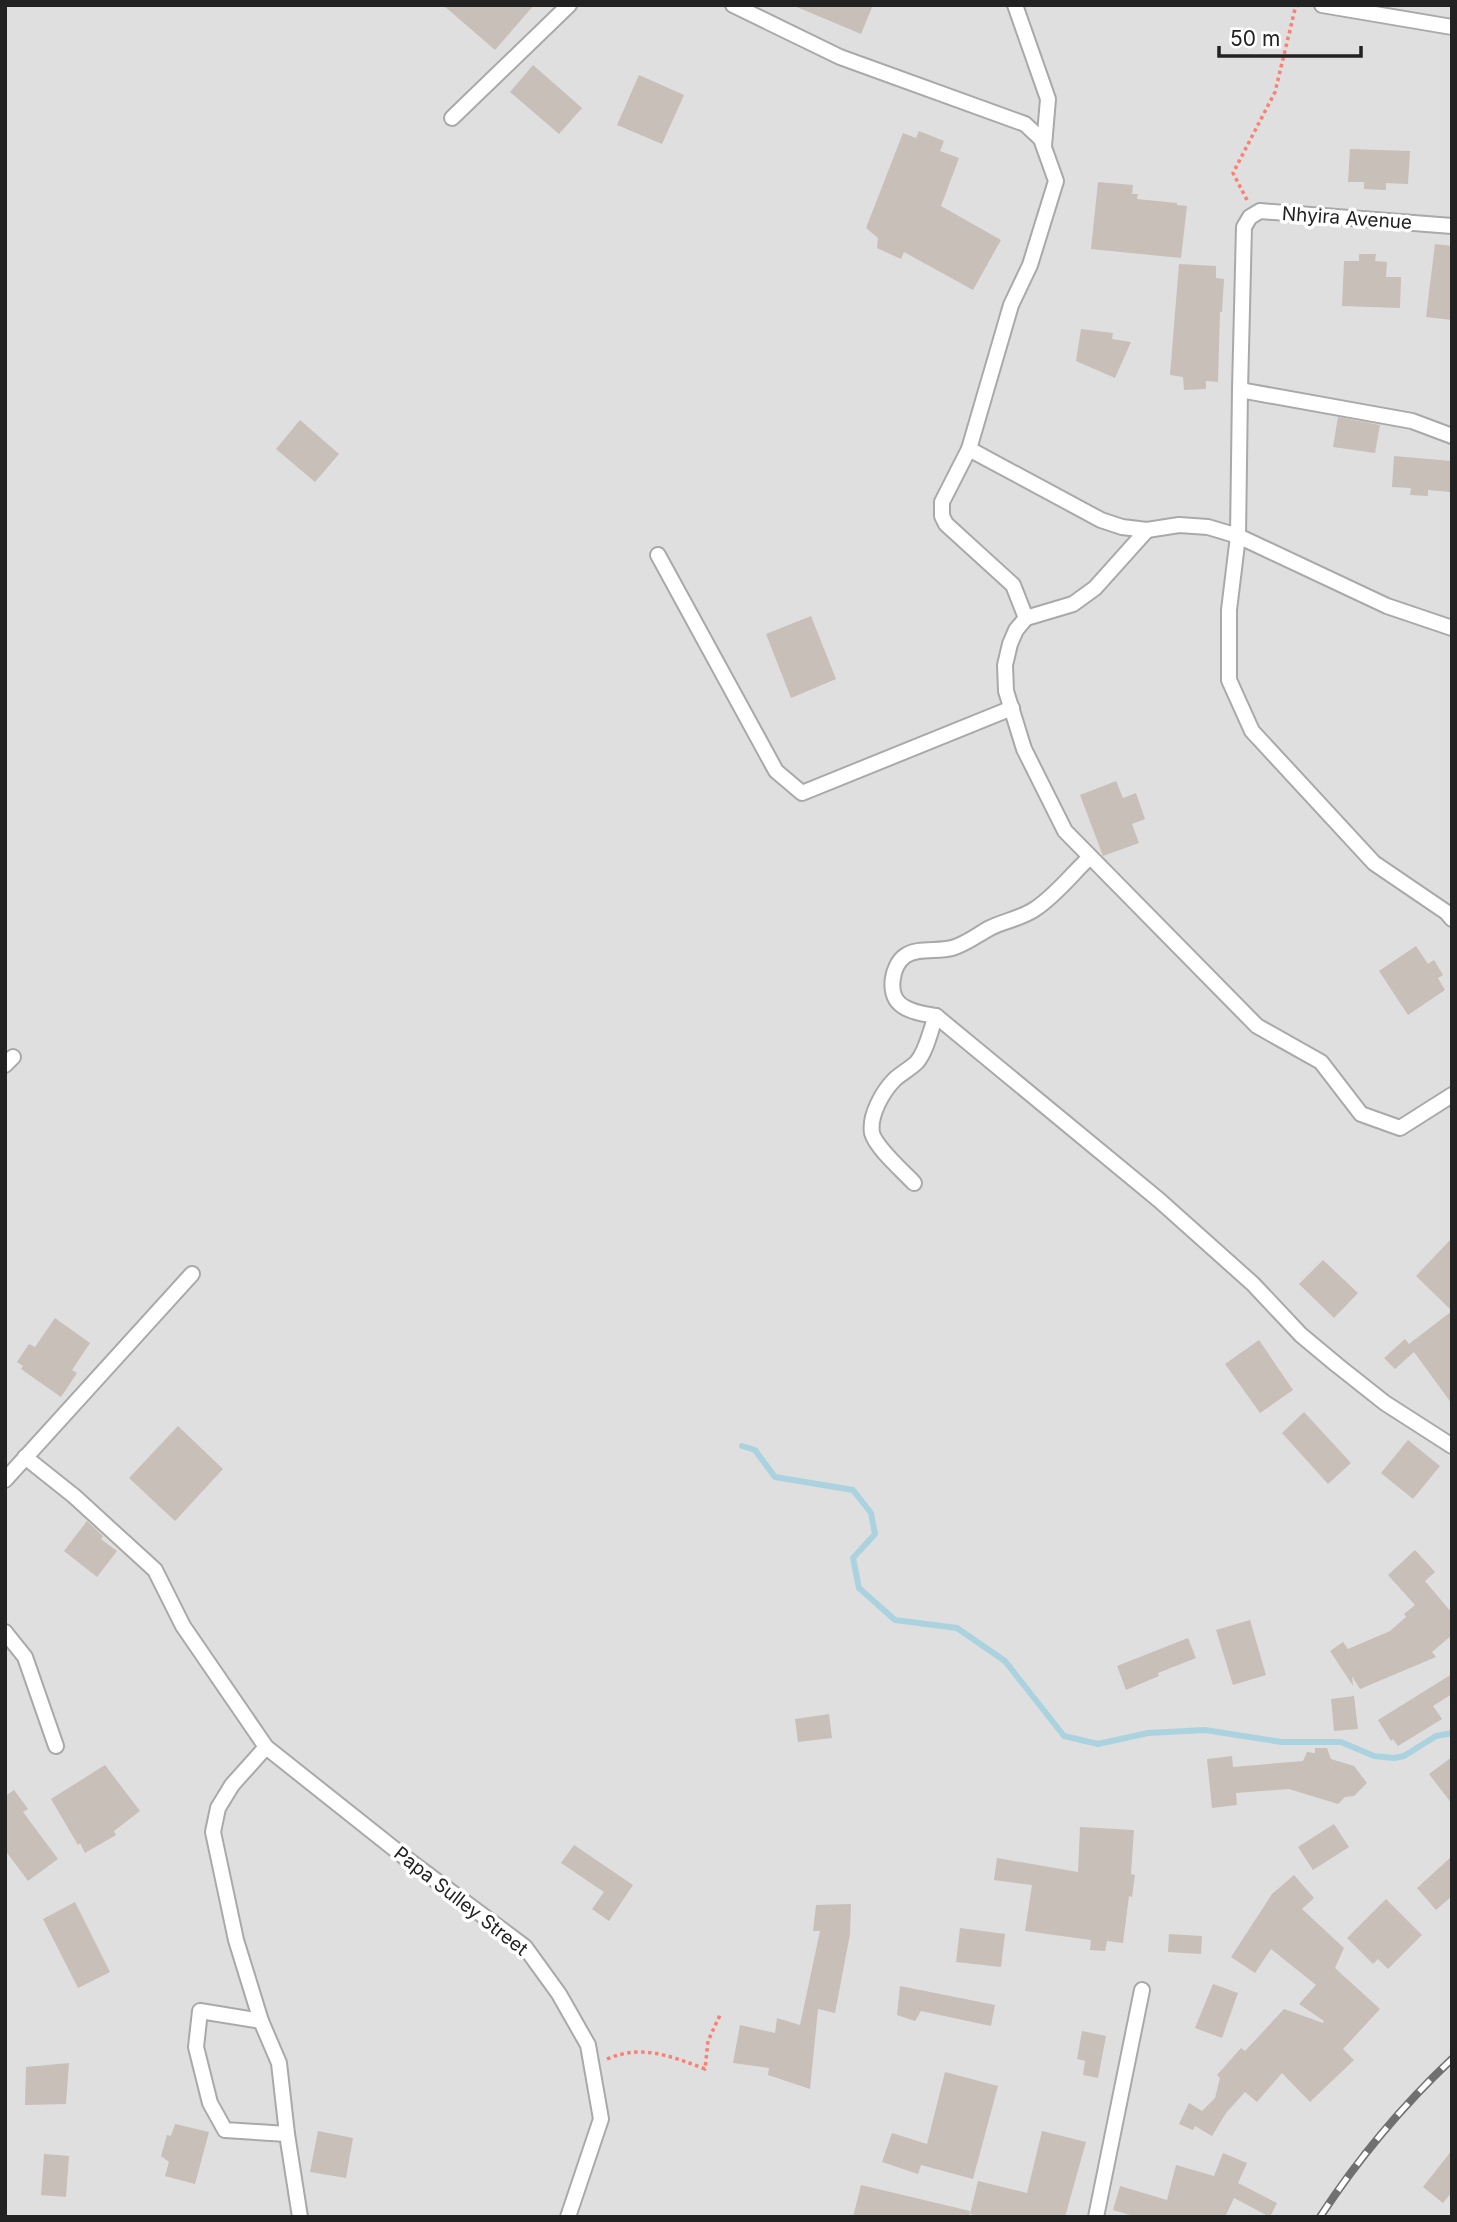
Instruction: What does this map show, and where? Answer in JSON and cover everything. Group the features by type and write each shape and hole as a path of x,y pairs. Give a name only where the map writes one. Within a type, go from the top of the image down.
{"street":[{"path":"452,118 569,5"},
{"path":"733,5 840,57 1025,124 1041,139 1056,181 1030,265 1011,305 968,449 942,502 942,516 953,533 1013,585 1026,618"},
{"path":"1015,5 1048,99 1044,146"},
{"path":"1322,5 1452,27"},
{"name":"Nhyira Avenue","path":"1452,226 1260,211 1250,217 1244,227 1238,536 1229,610 1228,680 1252,730 1374,863 1446,912 1452,919"},
{"path":"1240,390 1412,421 1452,436"},
{"path":"968,449 1101,520 1122,527 1147,530 1208,527 1238,536 1387,606 1452,628"},
{"path":"1147,530 1096,588 1073,604 1026,618 1016,630 1006,665 1006,691 1024,749 1065,831 1257,1026 1321,1062 1361,1114 1400,1128 1452,1095"},
{"path":"658,555 776,771 802,793 1012,708"},
{"path":"1090,857 1034,910 951,949 916,951 905,956 897,965 893,977 892,992 899,1004 916,1012 936,1016 1159,1200 1253,1284 1301,1335 1385,1403 1452,1446"},
{"path":"914,1183 878,1144 872,1133 872,1122 885,1091 923,1053 936,1016"},
{"path":"5,1480 192,1274"},
{"name":"Papa Sulley Street","path":"25,1457 74,1496 155,1570 183,1626 266,1747 407,1860 525,1947 559,1994 589,2045 601,2119 568,2217"},
{"path":"5,1632 25,1657 56,1746"},
{"path":"266,1747 232,1785 218,1808 213,1832 236,1940 261,2021 279,2063 300,2217"},
{"path":"1096,2217 1142,1990"},
{"path":"261,2021 200,2011 196,2047 210,2103 225,2130 287,2134"}],"path":[{"path":"1254,214 1233,173 1275,92 1298,5"},
{"path":"592,2065 624,2052 665,2054 705,2069 708,2041 720,2015"}],"shaded area":[{"path":"5,5 1452,5 1452,2217 5,2217"}],"building":[{"path":"443,5 534,5 495,50"},
{"path":"792,5 873,5 861,34"},
{"path":"533,65 582,108 559,134 510,92"},
{"path":"639,75 684,95 662,144 617,125"},
{"path":"919,131 944,141 940,151 959,158 941,206 1001,240 973,290 904,252 901,259 877,248 878,238 866,228 903,133 916,138"},
{"path":"1350,149 1410,151 1408,184 1386,183 1386,190 1364,189 1364,182 1348,182"},
{"path":"1098,182 1133,185 1132,194 1138,194 1137,199 1187,206 1181,258 1091,249"},
{"path":"1435,244 1452,246 1452,320 1426,317"},
{"path":"1359,254 1376,254 1375,261 1387,262 1386,277 1401,277 1400,308 1342,306 1344,261 1359,261"},
{"path":"1179,264 1216,266 1216,278 1224,279 1218,382 1206,381 1206,389 1184,390 1183,377 1170,375"},
{"path":"1081,329 1113,333 1112,339 1131,342 1115,378 1076,361"},
{"path":"1338,417 1380,425 1375,453 1333,447"},
{"path":"300,420 339,454 315,482 276,449"},
{"path":"1394,456 1452,461 1450,492 1428,490 1428,496 1410,495 1411,488 1392,487"},
{"path":"811,616 836,679 791,698 766,634"},
{"path":"1116,781 1123,798 1136,793 1145,819 1132,824 1139,843 1103,856 1080,795"},
{"path":"1416,946 1428,964 1434,960 1443,975 1438,978 1445,990 1408,1015 1379,971"},
{"path":"1452,1238 1452,1311 1416,1276"},
{"path":"1323,1260 1358,1293 1334,1318 1299,1284"},
{"path":"1452,1311 1452,1404 1414,1352 1395,1369 1384,1358 1405,1339 1409,1344"},
{"path":"55,1318 90,1343 72,1370 77,1373 61,1397 21,1369 23,1366 17,1362 29,1344 35,1347"},
{"path":"1259,1340 1293,1390 1260,1413 1225,1364"},
{"path":"1304,1412 1351,1463 1328,1484 1282,1433"},
{"path":"178,1426 223,1469 175,1521 129,1478"},
{"path":"1408,1440 1440,1466 1413,1499 1381,1473"},
{"path":"87,1521 103,1536 101,1539 117,1551 97,1577 64,1551"},
{"path":"1415,1550 1435,1572 1425,1581 1452,1613 1452,1635 1432,1652 1436,1657 1360,1689 1352,1676 1353,1686 1330,1651 1343,1642 1348,1649 1390,1631 1406,1617 1404,1614 1415,1605 1388,1575"},
{"path":"1250,1620 1266,1675 1233,1685 1216,1630"},
{"path":"1188,1638 1196,1658 1158,1673 1159,1676 1126,1690 1117,1666"},
{"path":"1452,1674 1452,1694 1433,1706 1442,1719 1398,1746 1393,1739 1391,1741 1378,1720"},
{"path":"1354,1696 1358,1729 1334,1731 1331,1699"},
{"path":"829,1714 832,1738 798,1742 795,1719"},
{"path":"1315,1748 1327,1748 1331,1759 1354,1766 1367,1783 1354,1796 1345,1797 1338,1804 1289,1789 1236,1793 1237,1805 1212,1808 1207,1759 1232,1756 1233,1767 1303,1761 1307,1752 1315,1753"},
{"path":"1452,1757 1452,1804 1429,1774"},
{"path":"105,1765 140,1811 114,1831 116,1835 85,1853 51,1799"},
{"path":"14,1790 28,1809 23,1812 58,1859 28,1881 5,1850 5,1796"},
{"path":"1334,1824 1349,1847 1313,1870 1298,1847"},
{"path":"1080,1827 1134,1830 1131,1874 1135,1875 1132,1897 1129,1896 1123,1943 1107,1941 1105,1951 1090,1950 1091,1940 1025,1931 1032,1885 994,1880 997,1858 1078,1872"},
{"path":"574,1845 633,1885 609,1921 592,1909 604,1892 561,1863"},
{"path":"1452,1856 1452,1896 1436,1910 1417,1888"},
{"path":"1294,1875 1314,1898 1302,1909 1344,1948 1335,1968 1380,2009 1343,2049 1354,2060 1310,2102 1282,2073 1257,2102 1245,2092 1226,2113 1212,2136 1195,2126 1193,2130 1179,2124 1189,2103 1202,2111 1215,2098 1220,2078 1217,2075 1241,2048 1245,2051 1284,2009 1323,2023 1324,2021 1299,2004 1316,1985 1271,1949 1255,1973 1231,1957 1272,1894"},
{"path":"1386,1899 1422,1935 1388,1969 1378,1959 1373,1964 1347,1938"},
{"path":"75,1902 110,1972 78,1988 43,1919"},
{"path":"851,1904 850,1934 835,2013 818,2009 810,2089 768,2075 769,2068 733,2063 740,2025 775,2033 777,2018 800,2025 820,1931 813,1931 816,1905"},
{"path":"960,1928 1005,1934 1001,1967 956,1962"},
{"path":"1169,1934 1202,1936 1201,1954 1168,1952"},
{"path":"1213,1984 1238,1993 1222,2038 1195,2028"},
{"path":"900,1986 995,2005 991,2026 921,2011 915,2021 897,2015"},
{"path":"1082,2031 1106,2036 1098,2078 1083,2075 1085,2061 1077,2059"},
{"path":"69,2063 66,2104 25,2105 26,2067"},
{"path":"945,2072 998,2086 973,2179 921,2165 918,2174 882,2162 892,2133 927,2144"},
{"path":"175,2124 209,2132 195,2184 165,2176 169,2162 161,2156 167,2135 171,2136"},
{"path":"318,2131 353,2138 346,2178 310,2172"},
{"path":"1042,2131 1086,2142 1065,2217 982,2217 970,2214 978,2181 1027,2193"},
{"path":"1452,2150 1452,2192 1443,2203 1423,2187"},
{"path":"1223,2153 1247,2163 1238,2183 1277,2203 1270,2217 1234,2198 1225,2217 1137,2217 1113,2210 1120,2186 1167,2200 1176,2165 1214,2176"},
{"path":"44,2154 69,2156 66,2197 41,2195"},
{"path":"861,2185 970,2211 969,2217 853,2217"}],"waterway":[{"path":"742,1446 755,1450 775,1477 853,1490 871,1513 875,1534 853,1558 859,1588 895,1620 957,1628 1005,1661 1064,1736 1098,1744 1148,1733 1205,1730 1282,1742 1341,1742 1374,1756 1394,1758 1404,1756 1436,1736 1452,1733"}],"railway":[{"path":"1320,2217 1381,2134 1452,2059"}]}
